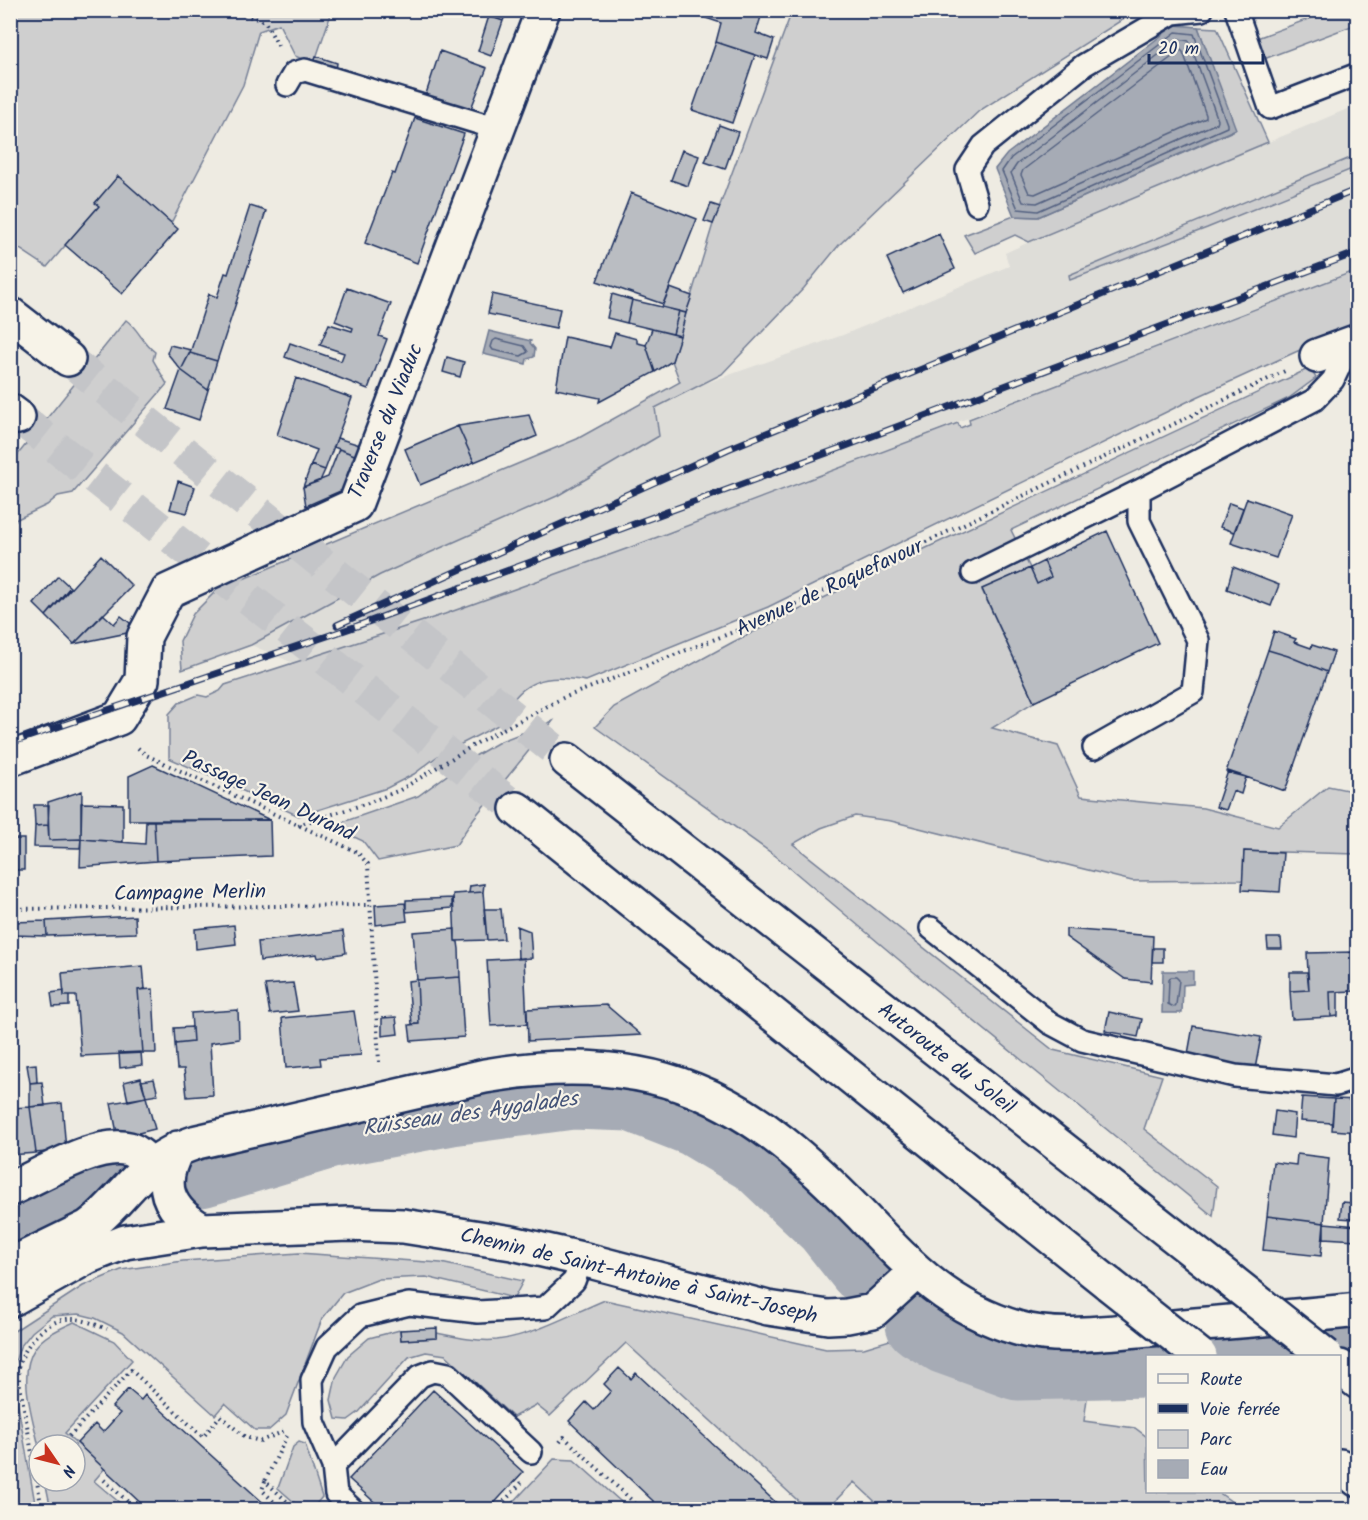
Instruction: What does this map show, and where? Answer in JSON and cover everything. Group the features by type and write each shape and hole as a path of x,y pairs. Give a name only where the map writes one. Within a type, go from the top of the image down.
{"main road":[{"name":"Traverse du Viaduc","path":"119,718 142,680 144,637 168,591 355,505 543,10"},
{"path":"10,314 68,359"},
{"path":"1317,356 1354,342"},
{"path":"10,759 119,718"},
{"name":"Autoroute du Soleil","path":"567,760 1325,1355"},
{"path":"517,809 1199,1355"},
{"path":"10,1265 99,1219 151,1166 178,1148 381,1099 525,1069 597,1070 660,1079 695,1090 729,1107 763,1128 800,1156 916,1272 960,1304 1019,1329 1083,1334 1358,1310"},
{"path":"178,1148 167,1172 166,1187 172,1203 181,1215 202,1230"},
{"path":"10,1190 73,1160 103,1149 127,1149 136,1152 151,1166"},
{"name":"Chemin de Saint-Antoine à Saint-Joseph","path":"10,1300 106,1248 125,1242 202,1230 348,1224 386,1225 512,1243 768,1308 828,1317 873,1311 916,1272"},
{"path":"1341,1368 1358,1382"},
{"path":"1341,1467 1358,1480"}],"lane":[{"path":"977,204 967,170 983,146 1084,65 1173,13 1202,10"},
{"path":"1236,10 1270,108 1358,74"},
{"path":"290,79 305,70 498,129"},
{"path":"973,573 1139,491 1314,400 1333,380 1354,342"},
{"path":"1094,748 1193,692 1198,640 1139,521 1139,491"},
{"path":"931,928 1050,1023 1082,1040 1235,1076 1336,1085 1353,1077 1358,1078"},
{"path":"353,1509 336,1494 333,1466 314,1422 312,1380 327,1347 360,1316 409,1304 478,1312 545,1308 573,1281 582,1259"},
{"path":"333,1466 420,1376 433,1371 448,1374 531,1452"}],"path":[{"path":"233,10 265,22 290,79"},
{"name":"Avenue de Roquefavour","path":"298,825 368,803 400,790 482,740 563,698 754,624 1317,356"},
{"name":"Passage Jean Durand","path":"119,718 124,735 146,755 357,852 368,864 381,1099"},
{"name":"Campagne Merlin","path":"10,909 369,905"},
{"path":"30,1433 19,1380 19,1366 37,1335 51,1324 66,1319 86,1320 107,1329"},
{"path":"72,1433 131,1370 203,1437 220,1416 245,1437 260,1441 290,1430 262,1490 282,1509"},
{"path":"557,1445 564,1437 642,1509"},
{"path":"496,1509 526,1477"},
{"path":"104,1480 137,1509"},
{"path":"266,1481 296,1509"},
{"path":"40,1493 42,1509"}],"shaded area":[{"path":"1357,105 1357,269 626,549 445,614 293,663 251,645 380,575 557,496 659,436 655,408 692,388 843,335 1009,266 1005,253"}],"green space":[{"path":"10,11 332,11 314,64 295,56 279,24 259,31 243,85 171,223 118,176 96,203 99,206 47,267 11,243"},
{"path":"792,11 1136,11 979,111 839,245 804,288 722,374 655,408 659,436 557,496 380,575 251,645 182,670 180,641 193,614 217,590 577,439 680,382 672,361 686,313 713,224"},
{"path":"1330,11 1357,11 1357,24 1264,59 1257,38"},
{"path":"1198,27 1217,28 1268,142 1029,242 1015,235 975,253 964,235 1014,216 1038,217 1235,130"},
{"path":"1357,155 1357,167 1207,228 1070,280 1069,275"},
{"path":"1357,270 1357,324 1197,397 768,607 586,681 556,678 528,686 513,700 504,722 438,756 414,774 387,788 299,816 169,758 169,714 179,703 198,695 207,697 220,691 225,685 445,614 626,549 958,423 960,428 970,424 969,419"},
{"path":"126,320 155,352 153,360 167,384 73,493 58,496 47,505 11,522 11,463"},
{"path":"1310,368 1316,378 1289,398 1011,530 1030,568 982,590 1034,702 992,728 1058,746 1081,796 1203,808 1278,827 1328,786 1357,792 1357,854 1244,851 1243,880 1132,881 891,821 855,816 821,828 793,844 1053,1050 1162,1076 1144,1129 1217,1186 1213,1216 904,964 777,857 595,727 614,707 733,642 920,551"},
{"path":"553,721 474,818 456,845 378,861 363,841 331,826 418,796 468,760 501,741"},
{"path":"299,1253 441,1263 523,1281 514,1298 426,1277 379,1279 343,1293 322,1319 286,1415 269,1430 255,1430 225,1403 215,1415 123,1332 95,1318 79,1314 52,1316 32,1332 20,1347 12,1371 27,1457 27,1493 33,1493 36,1509 11,1509 11,1333 83,1286 121,1270 183,1261"},
{"path":"605,1300 826,1349 864,1348 906,1335 933,1367 978,1386 1088,1391 1084,1421 1135,1428 1146,1436 1146,1493 1219,1493 1242,1509 883,1509 854,1482 827,1509 807,1509 626,1343 550,1416 536,1405 513,1417 446,1355 426,1352 409,1357 359,1412 348,1420 336,1419 331,1400 336,1377 348,1356 369,1338 400,1330 401,1340 437,1338 437,1333 475,1340 497,1340 539,1329"},
{"path":"74,1322 114,1341 132,1360 65,1433 36,1433 28,1396 27,1370 35,1348 53,1333"},
{"path":"299,1442 305,1444 322,1497 312,1509 302,1509 278,1488 293,1447"},
{"path":"87,1452 105,1468 94,1481 127,1509 51,1509 48,1493 87,1493"},
{"path":"554,1459 574,1460 629,1509 507,1509"}],"water":[{"path":"1175,25 1198,27 1236,129 1038,217 1014,216 995,169 1007,154"},
{"path":"489,331 531,341 535,349 534,357 527,359 526,364 483,354"},
{"path":"1163,971 1193,971 1193,984 1183,985 1182,1013 1162,1013"}],"building":[{"path":"475,10 507,10 503,21"},
{"path":"709,10 763,10 756,33 774,40 768,59 716,42 721,23 706,18"},
{"path":"489,16 503,21 491,56 478,51"},
{"path":"716,42 755,55 732,123 692,110"},
{"path":"440,51 487,68 470,111 425,97"},
{"path":"316,56 337,63 336,70 314,64"},
{"path":"415,118 464,134 417,263 365,243 392,173 395,174"},
{"path":"719,125 738,132 725,169 705,162"},
{"path":"682,150 699,156 688,186 671,180"},
{"path":"118,176 178,229 122,294 65,245 99,206 95,203"},
{"path":"631,193 697,219 663,304 597,281"},
{"path":"711,204 720,207 713,224 704,221"},
{"path":"250,206 266,211 217,361 190,353 209,294 217,297 225,273 228,274"},
{"path":"939,234 955,269 903,293 887,258"},
{"path":"347,288 391,304 379,336 387,339 368,389 285,357 290,343 341,361 344,353 320,345 329,324 352,331 353,328 335,321"},
{"path":"670,288 692,296 686,313 662,307"},
{"path":"492,294 560,309 556,328 488,314"},
{"path":"612,294 632,300 627,323 607,318"},
{"path":"632,300 679,311 673,334 627,323"},
{"path":"679,311 686,313 680,336 673,334"},
{"path":"652,329 680,336 672,361 655,372 646,345"},
{"path":"615,333 637,339 637,343 646,345 655,372 599,402 600,398 556,389 565,337 610,347"},
{"path":"170,345 191,350 181,370 167,353"},
{"path":"190,353 217,361 208,390 181,370"},
{"path":"447,357 464,362 460,377 443,372"},
{"path":"181,370 208,390 199,420 167,409"},
{"path":"296,378 352,398 325,470 311,465 317,450 277,435"},
{"path":"529,415 537,436 474,462 458,426"},
{"path":"458,426 474,462 420,485 405,449"},
{"path":"337,438 360,445 357,456 334,447"},
{"path":"339,449 357,456 345,489 306,506 303,487 328,477"},
{"path":"311,465 325,470 320,481 303,487"},
{"path":"178,481 195,487 187,513 170,509"},
{"path":"1247,498 1292,514 1276,558 1231,543"},
{"path":"1229,503 1243,508 1234,532 1220,527"},
{"path":"1107,531 1158,643 1034,702 982,589 1030,568 1037,584 1051,577 1044,561"},
{"path":"101,555 132,586 74,644 46,616"},
{"path":"1044,561 1051,577 1037,584 1030,568"},
{"path":"1233,567 1279,585 1271,606 1227,589"},
{"path":"58,576 70,587 46,616 34,604"},
{"path":"103,614 114,624 121,616 130,623 127,633 74,644"},
{"path":"1274,631 1296,639 1294,642 1311,648 1312,645 1334,652 1327,672 1268,650"},
{"path":"1268,650 1327,672 1285,791 1226,772"},
{"path":"153,765 270,820 129,820 129,776"},
{"path":"1228,771 1246,777 1241,794 1233,791 1226,810 1216,807"},
{"path":"82,791 81,839 49,840 48,802"},
{"path":"81,803 123,804 123,842 81,839"},
{"path":"34,805 49,805 48,825 35,826"},
{"path":"270,820 271,856 156,861 154,821"},
{"path":"146,821 154,821 156,861 80,867 81,839 145,844"},
{"path":"48,825 49,840 81,839 80,848 34,847 35,826"},
{"path":"10,839 24,839 24,870 10,870"},
{"path":"1244,851 1283,853 1280,892 1242,890"},
{"path":"484,884 483,892 469,893 470,886"},
{"path":"483,892 487,940 455,941 453,894"},
{"path":"452,898 452,908 406,912 406,900"},
{"path":"405,903 407,921 376,925 375,905"},
{"path":"484,909 501,909 504,939 487,940"},
{"path":"135,916 136,933 47,936 46,921"},
{"path":"46,921 47,936 13,935 12,922"},
{"path":"10,922 12,922 15,957 10,957"},
{"path":"234,925 236,944 196,949 195,929"},
{"path":"517,926 530,931 532,958 518,959"},
{"path":"455,929 455,941 458,942 459,949 460,977 417,980 413,932"},
{"path":"1066,929 1153,936 1151,982 1125,979 1066,937"},
{"path":"343,931 346,953 318,958 317,954 260,961 258,942"},
{"path":"1267,938 1281,938 1282,949 1268,949"},
{"path":"1153,948 1163,948 1163,962 1152,962"},
{"path":"1354,952 1355,991 1330,992 1331,1017 1292,1019 1290,991 1309,990 1307,953"},
{"path":"524,958 527,1024 491,1026 487,960"},
{"path":"143,966 145,989 138,990 143,1053 81,1056 76,996 64,996 62,973"},
{"path":"1290,972 1307,972 1309,990 1290,991"},
{"path":"460,977 464,1037 411,1041 409,1025 419,1024 417,980"},
{"path":"417,980 419,1024 412,1024 408,981"},
{"path":"293,983 298,1011 270,1014 265,985"},
{"path":"153,989 156,1053 143,1053 138,990"},
{"path":"64,991 64,996 69,996 69,1006 53,1007 51,993"},
{"path":"1330,992 1338,992 1338,1016 1331,1017"},
{"path":"606,1005 641,1035 528,1041 527,1009"},
{"path":"238,1010 239,1039 210,1043 213,1095 187,1097 184,1069 177,1069 175,1044 193,1042 191,1013"},
{"path":"354,1011 361,1055 320,1058 321,1065 286,1068 282,1018"},
{"path":"1109,1012 1142,1019 1138,1037 1105,1031"},
{"path":"396,1017 398,1034 382,1036 382,1018"},
{"path":"1193,1026 1261,1037 1255,1069 1234,1067 1188,1054"},
{"path":"192,1027 193,1042 175,1044 174,1028"},
{"path":"141,1052 142,1065 120,1068 119,1053"},
{"path":"36,1064 37,1082 30,1083 27,1065"},
{"path":"141,1078 146,1097 128,1101 124,1082"},
{"path":"154,1079 158,1095 146,1097 141,1081"},
{"path":"42,1082 45,1106 30,1107 30,1083"},
{"path":"146,1097 155,1129 118,1138 111,1103"},
{"path":"1302,1097 1334,1099 1332,1123 1300,1121"},
{"path":"1334,1099 1358,1100 1358,1132 1332,1130"},
{"path":"62,1103 66,1150 36,1153 30,1107"},
{"path":"30,1107 36,1153 10,1155 10,1108"},
{"path":"1275,1111 1295,1114 1293,1138 1272,1135"},
{"path":"1297,1154 1329,1158 1324,1223 1267,1216 1273,1162 1296,1165"},
{"path":"1342,1202 1354,1203 1352,1219 1340,1218"},
{"path":"1267,1216 1324,1223 1321,1256 1263,1250"},
{"path":"1324,1223 1358,1226 1356,1240 1324,1238"},
{"path":"437,1328 437,1338 401,1340 400,1330"},
{"path":"619,1368 631,1379 636,1373 784,1510 663,1510 569,1421 586,1402 594,1410 611,1391 604,1384"},
{"path":"128,1389 141,1400 145,1395 271,1510 148,1510 87,1452 86,1433 95,1424 103,1432 120,1413 112,1407"},
{"path":"433,1390 523,1472 488,1510 383,1510 349,1479"}],"waterway":[{"name":"Ruisseau des Aygalades","path":"201,1173 334,1133 451,1111 572,1095 631,1097 695,1122 759,1160 829,1226 863,1269"},
{"name":"Ruisseau des Aygalades","path":"10,1220 42,1203 95,1182"},
{"name":"Ruisseau des Aygalades","path":"920,1324 946,1340 1018,1366 1146,1363"},
{"name":"Ruisseau des Aygalades","path":"1230,1355 1358,1344"}],"tunnel":[{"path":"68,359 567,760"},
{"path":"18,417 517,809"}],"railway":[{"path":"337,625 728,449 1358,189"},
{"path":"10,743 357,626 846,446 1358,252"}]}
